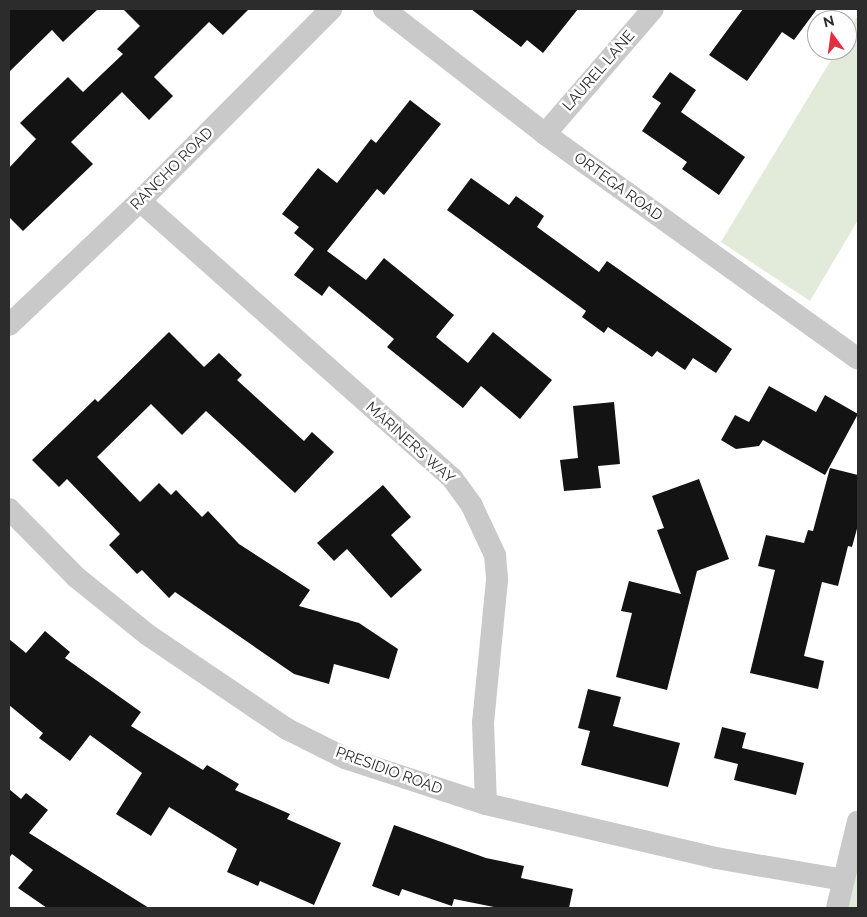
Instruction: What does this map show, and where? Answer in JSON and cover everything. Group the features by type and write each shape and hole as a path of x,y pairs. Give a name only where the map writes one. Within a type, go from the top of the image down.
{"street":[{"name":"RANCHO ROAD","path":"9,325 140,201 331,9"},
{"name":"ORTEGA ROAD","path":"384,9 545,134 858,359"},
{"name":"LAUREL LANE","path":"545,134 653,9"},
{"name":"MARINERS WAY","path":"140,201 452,478 472,506 494,555 497,580 483,722 486,804"},
{"name":"PRESIDIO ROAD","path":"9,509 106,604 287,729 345,758 486,804 716,858 843,880"},
{"path":"836,908 858,821"}],"green space":[{"path":"858,15 858,220 810,301 721,242 831,60 857,60"},
{"path":"858,821 858,908 837,908"}],"building":[{"path":"9,9 98,9 63,42 52,30 9,72"},
{"path":"123,9 249,9 223,35 209,22 154,77 173,96 149,120 122,92 71,142 93,164 23,231 9,217 9,168 36,139 20,123 68,77 83,92 123,54 117,49 140,26"},
{"path":"471,9 578,9 543,53 527,40 521,47"},
{"path":"743,9 817,9 807,10 807,22 794,40 782,32 747,81 709,55"},
{"path":"670,72 696,90 681,112 745,157 719,195 682,169 687,162 642,131 661,103 652,97"},
{"path":"410,100 441,124 384,195 377,189 327,251 366,280 384,258 454,315 436,337 468,363 493,332 552,380 520,419 481,386 463,408 387,347 394,339 329,286 322,296 294,275 314,249 294,233 299,227 282,214 318,168 337,183 371,139 376,143"},
{"path":"471,178 509,205 516,196 544,216 537,227 599,272 607,261 732,349 716,373 693,358 685,370 657,351 652,357 608,327 604,333 582,317 586,311 447,210"},
{"path":"169,332 204,367 219,353 242,375 237,380 304,441 312,432 334,452 295,493 206,411 182,435 151,404 97,457 140,502 159,483 171,495 176,490 202,517 208,511 239,544 310,590 299,606 359,623 398,649 389,679 334,664 329,684 294,674 175,592 169,598 142,570 137,574 109,545 120,534 67,479 59,487 32,460 95,399 98,402"},
{"path":"769,386 816,412 825,395 858,414 825,475 763,440 759,446 736,449 721,440 735,415 749,422"},
{"path":"614,402 620,464 598,466 601,488 564,491 560,460 578,458 573,406"},
{"path":"830,468 858,475 858,525 852,547 848,546 838,586 822,582 804,656 824,661 818,689 750,673 775,570 758,566 766,535 804,543 808,530 813,531"},
{"path":"699,479 729,559 697,571 667,690 616,677 632,613 621,611 629,581 681,594 657,530 664,528 652,496"},
{"path":"383,485 411,517 391,535 422,570 391,598 347,549 334,561 317,543"},
{"path":"45,631 70,652 65,658 141,712 131,726 203,770 207,765 239,784 235,790 290,814 287,819 341,843 314,905 260,881 258,886 227,872 237,849 169,807 151,836 116,814 142,773 90,735 70,761 39,738 43,733 9,705 9,639 26,653"},
{"path":"588,689 621,697 613,726 680,743 668,787 581,765 590,731 578,728"},
{"path":"722,727 746,733 742,748 804,763 796,795 734,780 738,764 714,758"},
{"path":"9,789 21,799 26,793 48,810 29,833 149,908 47,908 18,888 33,870 12,854 9,858"},
{"path":"394,825 486,858 524,866 521,878 573,889 569,908 499,908 454,899 452,906 402,889 399,896 372,886"}]}
